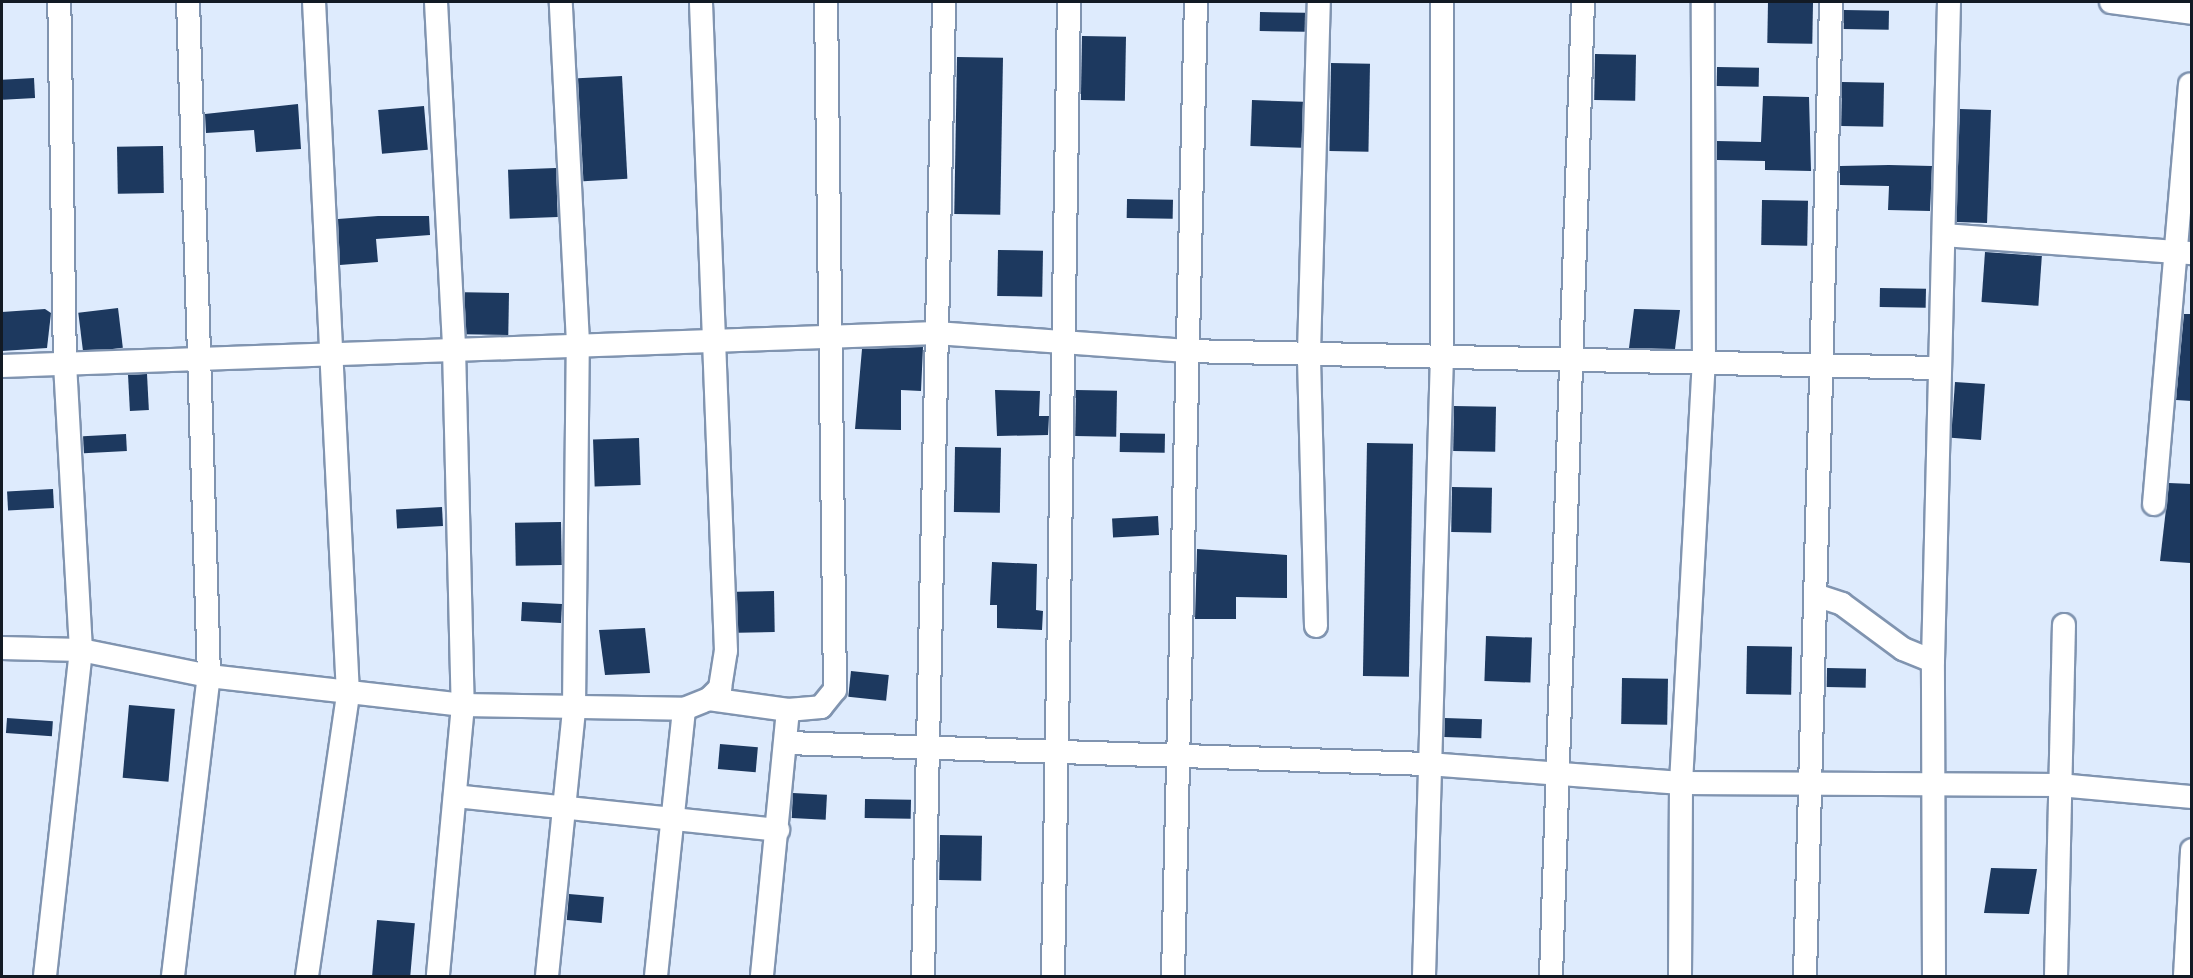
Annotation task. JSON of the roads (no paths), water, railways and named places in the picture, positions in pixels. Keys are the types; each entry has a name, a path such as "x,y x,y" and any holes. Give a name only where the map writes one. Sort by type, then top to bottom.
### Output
{"street":[{"path":"45,976 81,650 65,366 59,2"},
{"path":"173,976 209,676 202,359 188,2"},
{"path":"307,976 348,694 329,355 314,2"},
{"path":"436,2 454,348 464,705 438,976"},
{"path":"547,976 574,708 578,343 561,2"},
{"path":"2,648 81,650 209,676 348,694 464,705 684,709 709,699 720,688 726,651 712,341 701,2"},
{"path":"709,699 788,710 821,707 834,690 826,2"},
{"path":"923,976 944,2"},
{"path":"1053,976 1058,748 1061,340 1069,2"},
{"path":"1173,976 1176,756 1196,2"},
{"path":"1316,626 1309,353 1319,2"},
{"path":"1424,976 1428,764 1442,356 1442,2"},
{"path":"1551,976 1560,771 1582,2"},
{"path":"1680,976 1681,783 1704,364 1703,2"},
{"path":"1805,976 1808,786 1825,367 1831,2"},
{"path":"1934,976 1934,662 1938,368 1944,235 1949,2"},
{"path":"2111,2 2192,14"},
{"path":"2154,504 2183,252 2190,86"},
{"path":"1944,235 2183,252"},
{"path":"2,366 65,366 578,343 712,341 830,334 936,333 1061,340 1187,351 1938,368"},
{"path":"1815,595 1842,604 1903,649 1934,662"},
{"path":"2056,976 2064,625"},
{"path":"656,976 684,709"},
{"path":"762,976 787,743 788,710"},
{"path":"787,743 929,748 1058,748 1176,756 1428,764 1560,771 1681,783 1808,786 2059,785 2192,797"},
{"path":"455,796 564,804 778,830"},
{"path":"2185,976 2192,850"}]}
